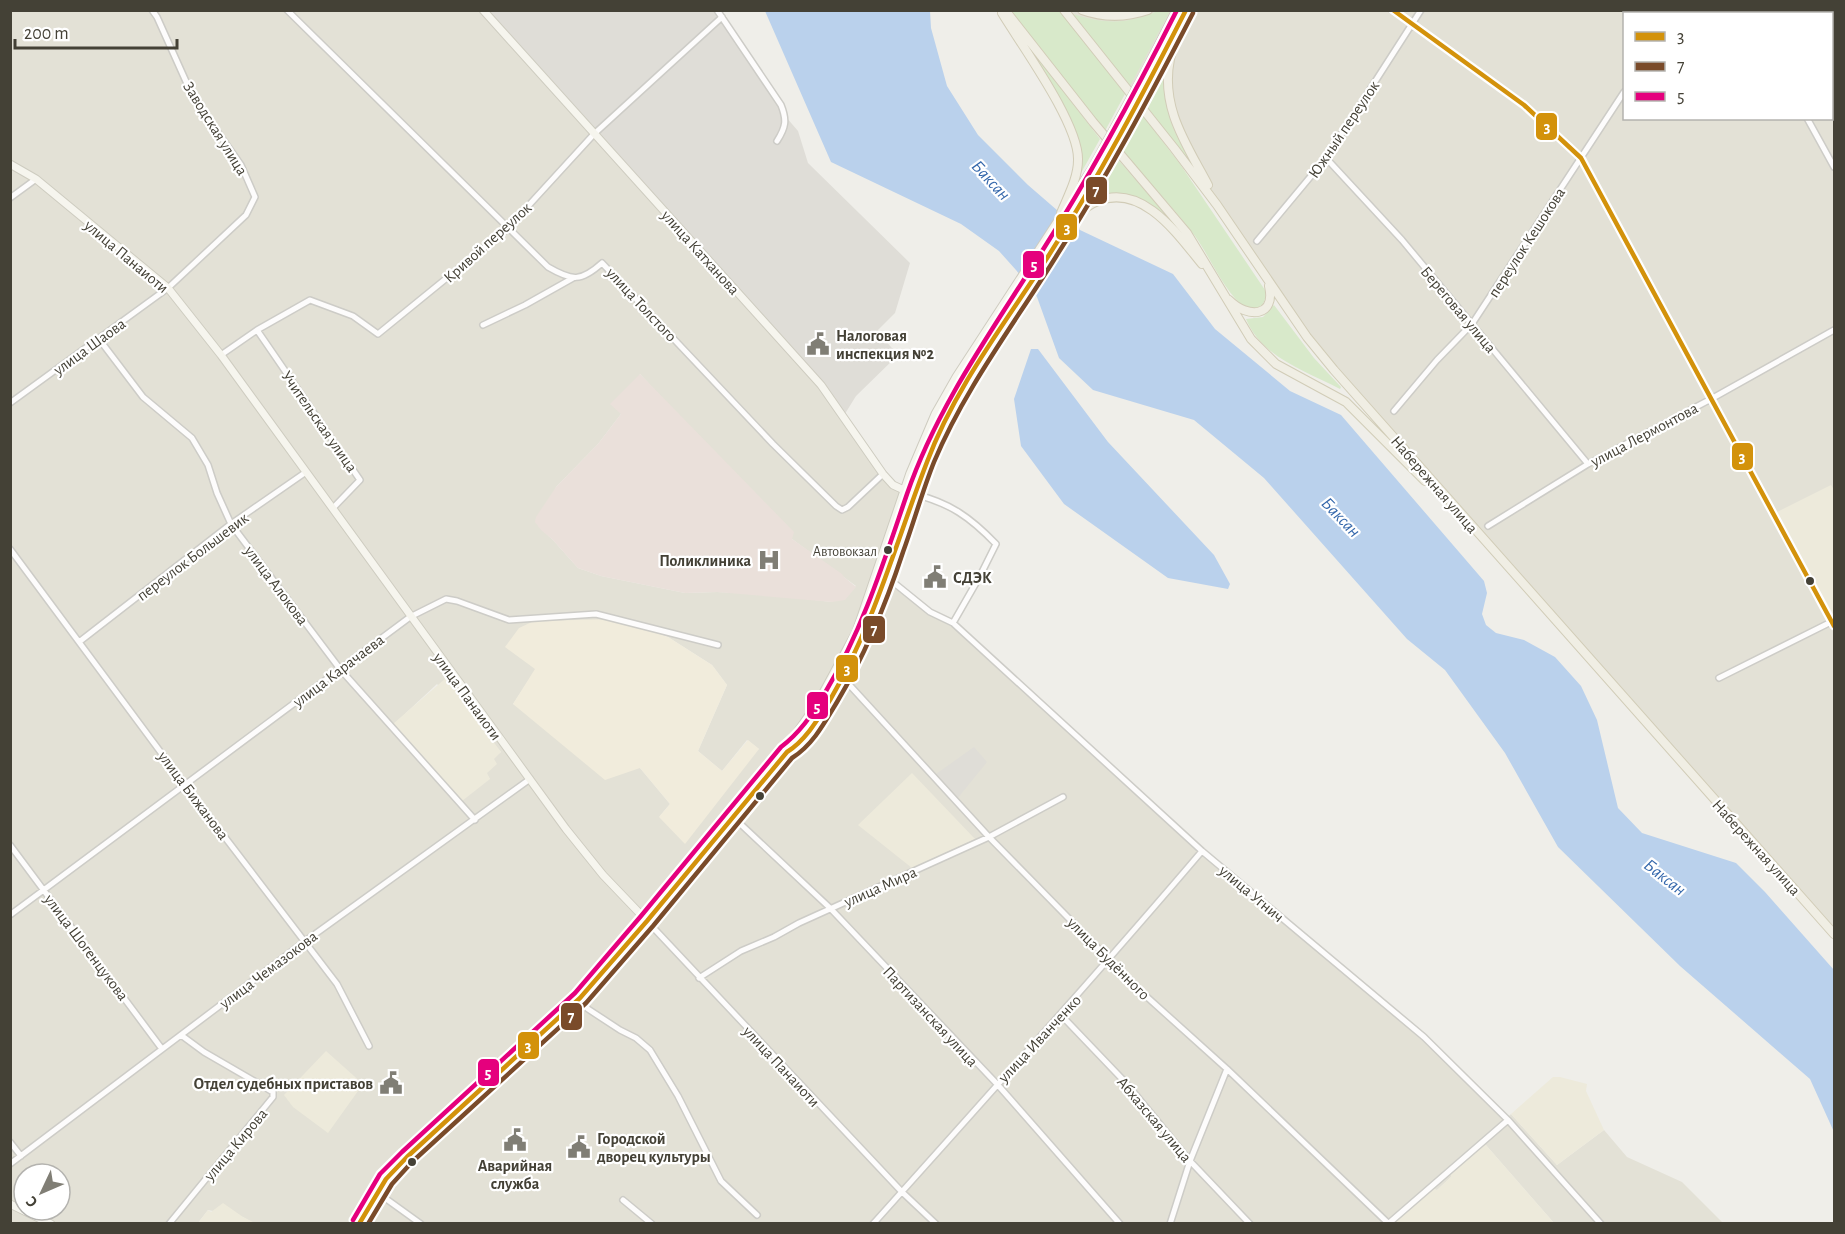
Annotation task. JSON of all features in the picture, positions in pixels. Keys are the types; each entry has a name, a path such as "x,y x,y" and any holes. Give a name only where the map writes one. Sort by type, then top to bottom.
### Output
{"main road":[{"name":"улица Катханова","path":"483,10 821,385 883,474 893,485 914,494"},
{"path":"1003,10 1055,99 1074,139 1078,161 1076,173 1061,213"},
{"path":"1003,10 1093,122 1187,232 1240,324 1264,353 1276,364 1346,402 1429,485 1452,504"},
{"name":"Набережная улица","path":"1064,10 1217,205 1268,282 1307,337 1334,370 1834,934"},
{"path":"1082,10 1095,15 1115,17 1148,10"},
{"path":"787,752 790,742 823,695 856,632 904,491 935,414 1016,283 1092,168 1176,10"},
{"path":"1186,10 1182,30 1170,61 1170,104 1176,126 1217,205"},
{"path":"359,1224 386,1179 580,998 787,752 796,747 805,737 844,679 877,607 914,494 950,410 1071,220 1150,81 1186,10"},
{"name":"улица Панаиоти","path":"10,164 36,179 168,288 333,508 566,829 603,875 647,921"},
{"path":"1071,220 1088,206 1104,199 1122,198 1142,204 1166,223 1213,277"},
{"path":"1221,291 1241,310 1260,312 1268,304 1270,292 1268,282"},
{"path":"10,1204 51,1224"}],"street":[{"name":"Заводская улица","path":"152,10 194,97 241,165 255,197 246,215 168,288"},
{"path":"287,10 507,229 548,267 573,278"},
{"path":"717,10 782,105 786,117 785,128 777,141"},
{"path":"1392,10 1524,105 1581,158 1834,623 1719,678"},
{"name":"Южный переулок","path":"1257,241 1326,158 1421,10"},
{"name":"Кривой переулок","path":"221,356 257,330 310,300 353,316 378,334 507,229 594,134 722,17"},
{"name":"переулок Кешокова","path":"1394,411 1437,360 1472,324 1623,94"},
{"path":"1809,120 1834,167"},
{"name":"Береговая улица","path":"1326,158 1402,240 1587,464"},
{"path":"10,198 36,179"},
{"name":"улица Толстого","path":"573,278 583,278 602,262 773,444 842,510 883,474"},
{"path":"483,324 525,305 573,278"},
{"name":"улица Шаова","path":"10,403 168,288"},
{"name":"Учительская улица","path":"257,330 360,480 333,508"},
{"name":"улица Лермонтова","path":"1488,526 1587,464 1711,399 1834,330"},
{"name":"улица Алокова","path":"99,339 143,397 192,438 208,465 231,524 340,669 475,820"},
{"name":"переулок Большевик","path":"79,642 231,524 306,472"},
{"path":"914,494 939,501 962,512 996,544 953,623"},
{"name":"улица Бижанова","path":"10,549 185,785 337,984 369,1046"},
{"name":"улица Угнич","path":"888,578 930,612 953,623 1202,851 1424,1037 1508,1120 1601,1224"},
{"name":"улица Карачаева","path":"10,915 410,617 446,599 509,620 596,614 718,645"},
{"name":"улица Будённого","path":"844,679 989,837 1137,988 1227,1069 1389,1223"},
{"name":"улица Чемазокова","path":"10,1164 304,942 530,779"},
{"name":"улица Мира","path":"699,978 741,951 830,908 989,837 1063,797"},
{"name":"Партизанская улица","path":"733,817 830,908 996,1084 1120,1224"},
{"name":"улица Шогенцукова","path":"10,844 162,1049"},
{"name":"улица Иванченко","path":"873,1224 996,1084 1061,1015 1202,851"},
{"name":"улица Панаиоти","path":"647,921 902,1192 936,1224"},
{"path":"580,998 588,1009 636,1038 650,1050 678,1096 722,1181 757,1215"},
{"name":"Абхазская улица","path":"1061,1015 1127,1084 1190,1161 1250,1224"},
{"name":"улица Кирова","path":"170,1224 273,1097 273,1092 204,1052 181,1035"},
{"path":"1170,1224 1190,1161 1227,1069"},
{"path":"1389,1223 1508,1120"},
{"path":"10,1142 21,1156"},
{"path":"378,1194 421,1224"},
{"path":"623,1200 652,1224"}],"shaded area":[{"path":"10,11 483,11 821,385 883,474 904,491 878,571 930,612 953,623 1202,851 1424,1037 1507,1118 1511,1114 1557,1165 1604,1130 1627,1157 1682,1182 1723,1223 1554,1223 1485,1144 1451,1174 1451,1177 1437,1190 1433,1189 1394,1223 255,1224 243,1217 208,1210 198,1223 11,1223","holes":["640,374 792,539 856,586 832,602 761,594 685,593 601,576 578,568 541,529 556,487 598,444 621,414","616,619 668,637 712,665 727,685 698,751 722,771 747,740 759,749 659,817 670,804 640,768 513,704 536,669","437,684 501,752 494,757 486,773 490,779 394,724"]},
{"path":"483,11 717,11 786,117 798,131 808,163 910,263 895,313 877,331 898,355 856,396 843,417 821,385"},
{"path":"1064,11 1759,11 1623,12 1623,120 1833,120 1834,95 1834,934 1334,370 1217,205"},
{"path":"640,374 794,532 792,539 842,574 856,587 845,600 832,602 717,592 685,593 601,576 578,568 541,530 535,522 536,517 556,487 598,444 621,414 610,404"},
{"path":"1831,485 1834,490 1834,617 1775,513"},
{"path":"616,619 668,637 712,665 727,685 698,751 722,771 748,740 759,749 685,844 659,817 670,804 640,768 605,780 513,704 535,669 505,647 519,628 534,621"},
{"path":"446,678 501,752 494,759 497,764 487,773 490,779 462,801 393,724"},
{"path":"974,747 987,762 957,799 936,774"},
{"path":"912,773 975,839 912,868 858,825"},
{"path":"326,1051 363,1084 328,1133 293,1107 284,1095"},
{"path":"1553,1077 1587,1084 1586,1091 1604,1130 1557,1165 1511,1114"},
{"path":"1485,1144 1554,1223 1394,1223 1434,1189 1437,1190 1451,1177 1451,1174"},
{"path":"223,1203 255,1223 198,1223 208,1210 211,1212"}],"green space":[{"path":"1011,11 1061,11 1125,94 1105,131"},
{"path":"1158,11 1170,11 1130,86 1070,13 1104,21 1125,21"},
{"path":"1834,11 1834,95 1833,12 1759,12"},
{"path":"1022,38 1100,139 1081,173 1079,172 1081,150"},
{"path":"1163,71 1165,72 1166,100 1171,122 1194,167 1145,105"},
{"path":"1140,112 1180,164 1265,290 1265,299 1260,307 1248,310 1232,295 1195,236 1120,149"},
{"path":"1115,156 1186,238 1151,206 1097,198 1095,194"},
{"path":"1274,305 1314,358 1341,387 1340,389 1286,362 1263,344 1253,332 1246,319 1263,317"}],"water":[{"name":"Баксан","path":"765,11 930,11 931,28 947,86 978,135 1028,185 1080,230 1173,274 1215,329 1290,391 1341,415 1484,581 1487,593 1482,614 1486,625 1496,633 1524,640 1555,657 1581,686 1597,720 1618,808 1642,833 1736,863 1834,970 1834,1132 1810,1079 1680,966 1558,847 1505,753 1445,670 1407,639 1264,478 1194,420 1093,390 1059,358 1037,297 999,251 961,224 831,162"},
{"path":"1031,349 1038,349 1108,442 1214,555 1230,584 1228,589 1168,578 1064,504 1021,446 1014,399"}],"transit line":[{"name":"5","path":"353,1220 380,1174 575,993 781,747 795,735 812,714 839,667 862,619 907,494 934,429 968,367 1097,160 1177,10"},
{"name":"3","path":"359,1224 386,1179 407,1157 580,998 787,752 806,735 816,722 846,672 872,613 927,462 952,407 982,356 1085,196 1186,10"},
{"name":"3","path":"1393,10 1524,105 1581,158 1834,626"},
{"name":"7","path":"368,1224 392,1184 412,1162 586,1003 792,758 806,747 823,725 857,666 874,629 934,462 960,408 1111,166 1193,13"}],"place":[{"name":"Налоговая инспекция №2","path":"818,344"},
{"name":"Автовокзал","path":"888,550"},
{"name":"Поликлиника","path":"769,560"},
{"name":"СДЭК","path":"935,577"},
{"name":"Отдел судебных приставов","path":"391,1083"},
{"name":"Аварийная служба","path":"515,1140"},
{"name":"Городской дворец культуры","path":"579,1147"}]}
